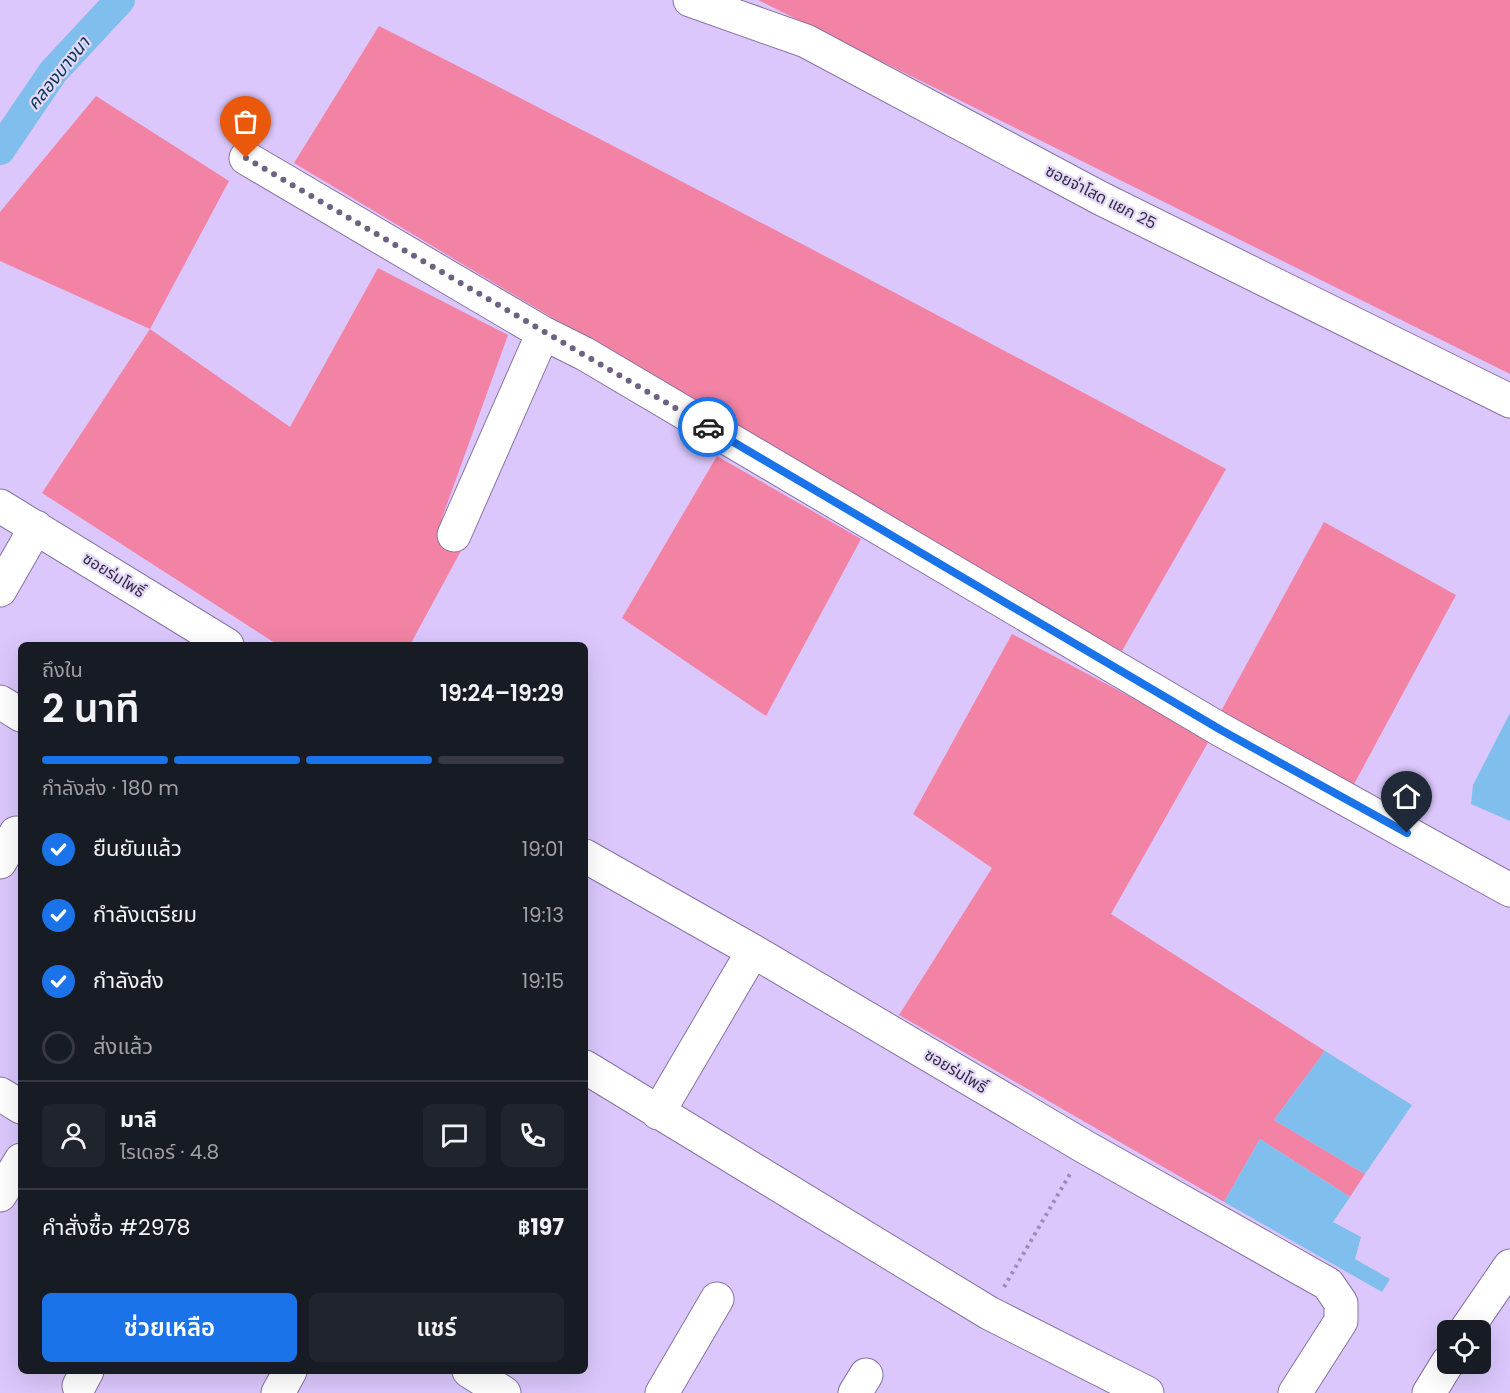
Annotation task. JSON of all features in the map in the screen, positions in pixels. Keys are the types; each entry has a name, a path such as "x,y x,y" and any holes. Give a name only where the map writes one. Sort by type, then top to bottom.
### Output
{"street":[{"name":"ซอยจ่าโสด แยก 25","path":"690,0 806,41 1100,198 1510,401"},
{"path":"246,158 543,333 585,354 1221,730 1510,890"},
{"path":"454,535 543,333"},
{"name":"ซอยร่มโพธิ์","path":"0,506 222,642"},
{"path":"0,590 36,527"},
{"path":"0,702 18,713"},
{"path":"0,862 16,833"},
{"name":"ซอยร่มโพธิ์","path":"588,858 753,951 1085,1147 1328,1284 1341,1303 1341,1322 1295,1393"},
{"path":"658,1113 753,951"},
{"path":"588,1069 989,1313 1147,1393"},
{"path":"0,1094 18,1105"},
{"path":"0,1195 18,1165"},
{"path":"1474,1320 1510,1266"},
{"path":"662,1393 717,1299"},
{"path":"278,1393 288,1374"},
{"path":"1429,1393 1441,1374"}],"path":[{"path":"989,1313 1085,1147"}],"shaded area":[{"path":"758,0 1510,0 1510,374"},
{"path":"379,26 804,245 1226,469 1122,651 961,563 294,163"},
{"path":"96,96 229,181 150,329 0,261 0,212"},
{"path":"378,268 508,335 442,518 469,536 412,642 273,642 42,493 150,329 290,427"},
{"path":"717,456 861,539 766,716 622,618"},
{"path":"1324,522 1456,595 1353,786 1220,713"},
{"path":"1012,634 1210,739 1111,914 1325,1051 1274,1120 1365,1174 1350,1197 1260,1139 1224,1202 899,1015 992,868 913,814"}],"water":[{"path":"1510,713 1510,821 1471,804 1473,785"},
{"path":"1325,1051 1412,1105 1365,1174 1274,1120"},
{"path":"1260,1139 1350,1197 1333,1222 1361,1237 1355,1259 1390,1279 1382,1292 1224,1202"}],"waterway":[{"name":"คลองบางนา","path":"0,150 53,72 120,0"}],"way so far":[{"path":"246,158 708,427"}],"route":[{"path":"708,427 1221,730 1407,833"}]}
